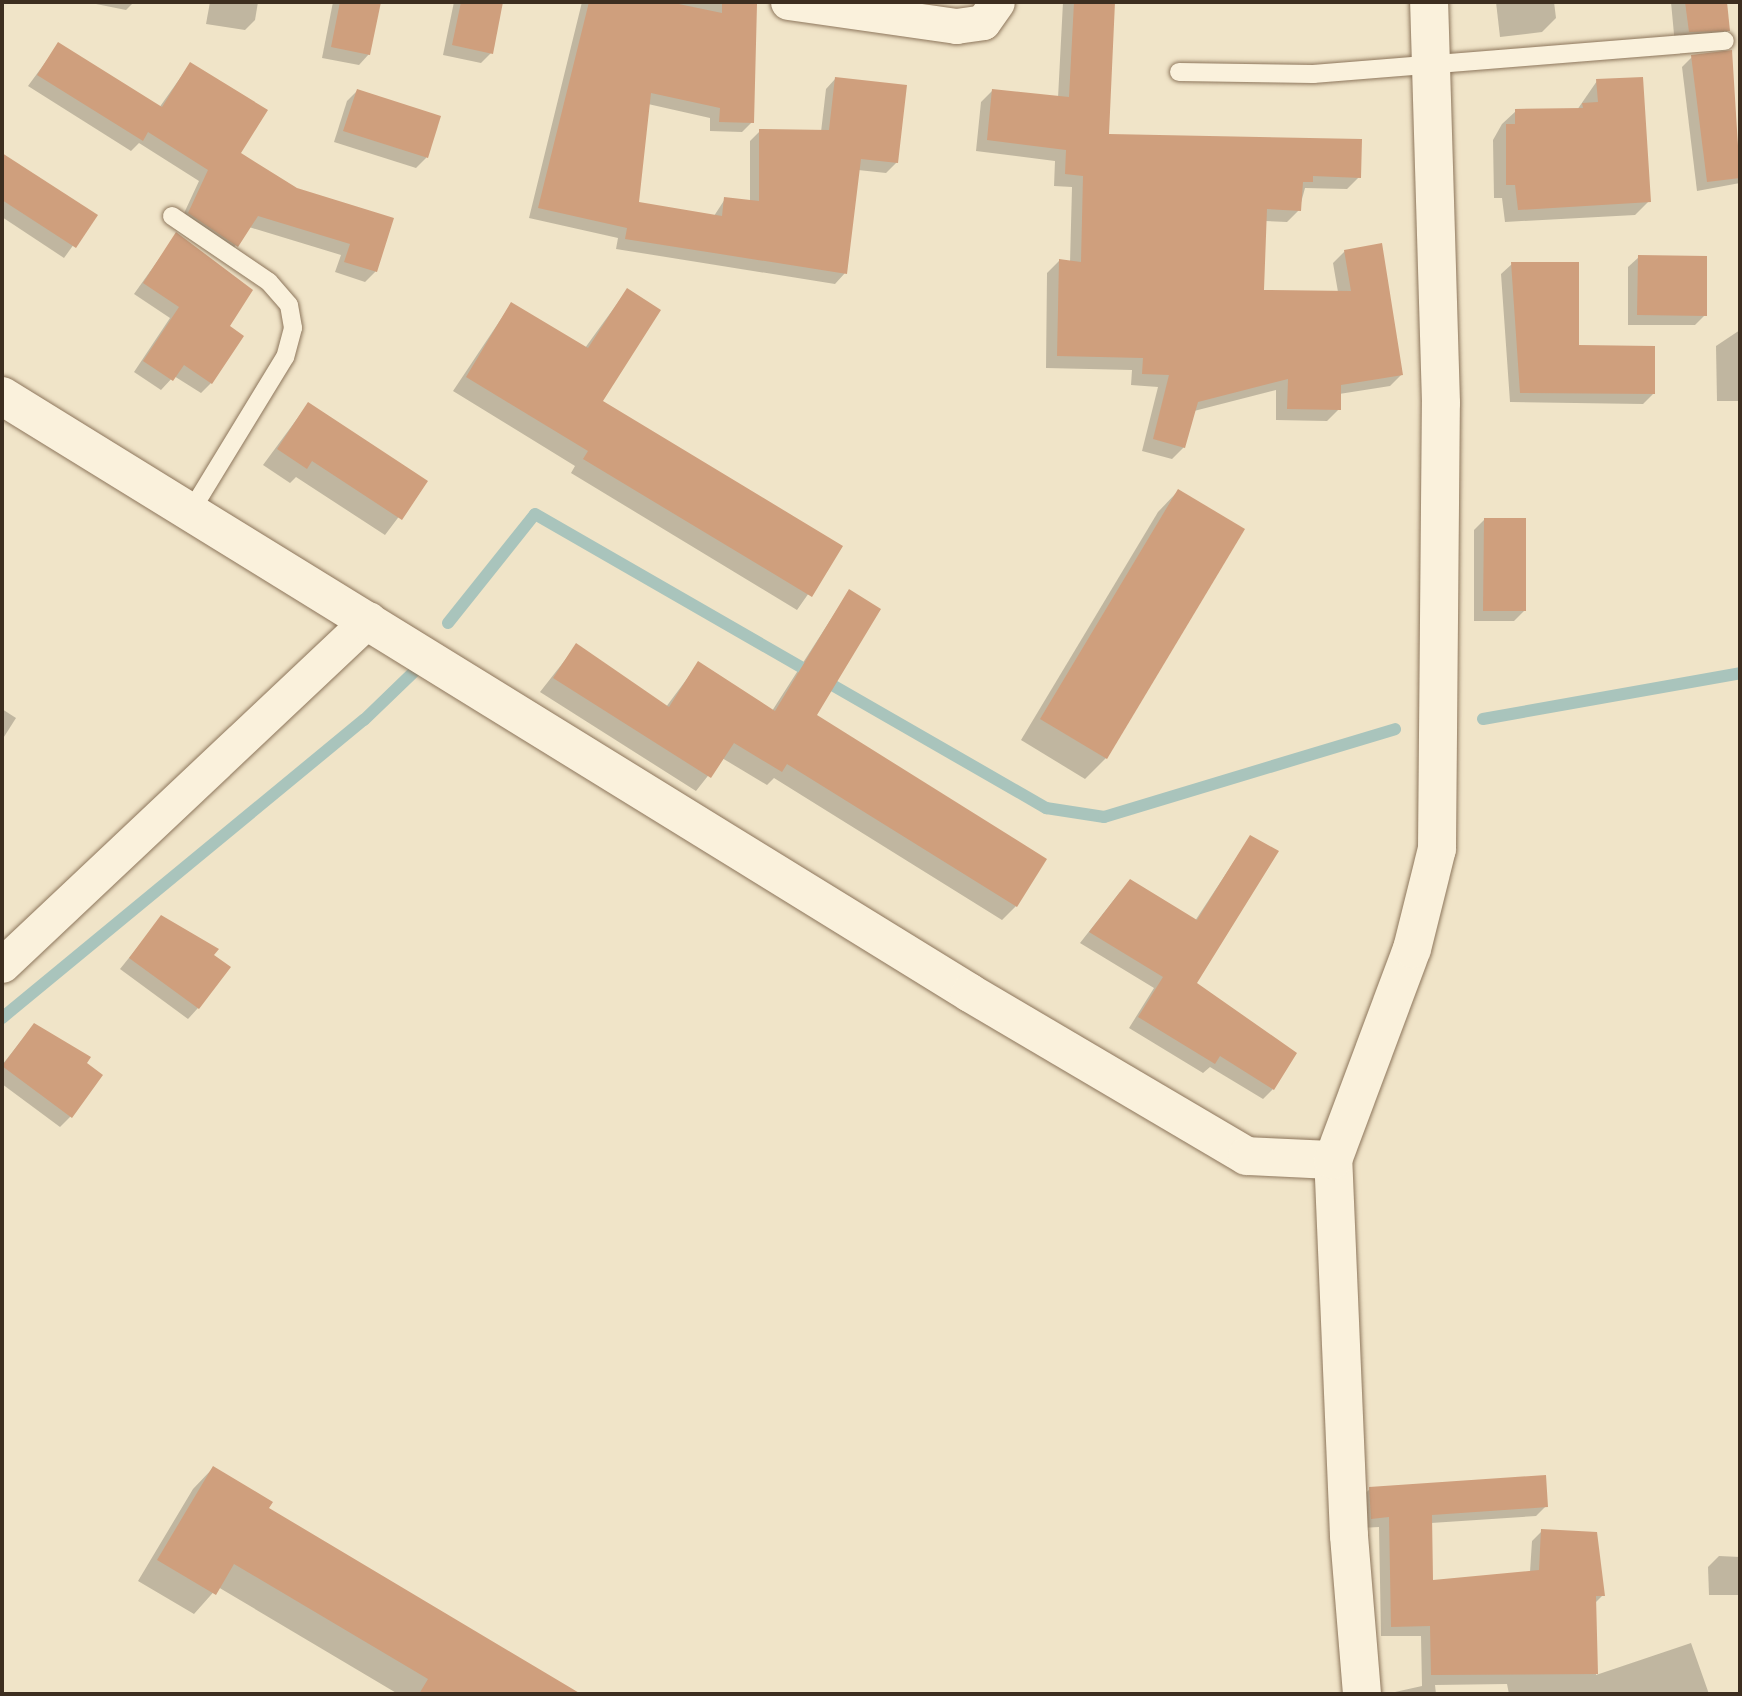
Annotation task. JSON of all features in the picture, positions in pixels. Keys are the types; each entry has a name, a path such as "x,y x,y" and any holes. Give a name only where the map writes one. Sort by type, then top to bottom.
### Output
{"main road":[{"path":"1362,1694 1349,1536 1333,1160 1412,949 1437,849 1441,403 1429,2"},
{"path":"2,396 369,619 970,993 1247,1156 1333,1160"}],"street":[{"path":"788,2 956,26 983,22 997,2"},
{"path":"2,965 369,619"}],"lane":[{"path":"1179,72 1313,75 1725,41"},
{"path":"172,216 269,282 289,305 293,328 285,357 191,511"}],"building":[{"path":"340,2 381,2 370,55 331,47"},
{"path":"461,2 503,2 493,54 452,45"},
{"path":"589,2 669,2 722,13 722,4 757,4 754,123 719,122 720,108 651,93 639,202 722,216 724,197 759,201 759,129 829,130 835,77 907,85 898,163 861,159 847,274 625,239 627,228 538,208"},
{"path":"1074,2 1115,2 1109,134 1362,139 1361,178 1313,176 1313,182 1303,182 1301,211 1267,209 1264,290 1351,291 1344,250 1382,243 1403,375 1341,385 1341,410 1287,409 1288,379 1198,402 1185,448 1153,439 1169,375 1142,374 1143,358 1057,356 1059,259 1081,262 1083,176 1065,174 1066,150 987,140 992,89 1069,97"},
{"path":"1685,2 1727,2 1730,31 1689,32"},
{"path":"58,42 162,107 190,62 268,110 241,153 297,188 394,218 377,272 344,262 350,244 258,216 238,247 188,213 208,170 148,132 143,141 37,75"},
{"path":"1732,50 1740,178 1707,182 1691,55"},
{"path":"1643,77 1651,202 1518,210 1515,185 1506,185 1506,124 1515,124 1515,109 1583,108 1582,103 1598,102 1596,79"},
{"path":"357,89 441,116 428,158 343,131"},
{"path":"2,153 98,215 76,248 2,200"},
{"path":"176,232 253,290 230,326 244,336 212,384 184,365 173,381 143,361 179,307 143,283"},
{"path":"1638,255 1707,256 1707,316 1637,315"},
{"path":"1511,262 1579,262 1579,345 1655,346 1655,394 1520,393"},
{"path":"627,288 661,310 603,401 843,546 812,597 583,459 588,451 466,377 511,302 588,348"},
{"path":"308,402 428,481 402,520 312,461 307,469 277,449"},
{"path":"1178,489 1245,529 1107,759 1040,719"},
{"path":"1484,518 1526,518 1526,611 1483,611"},
{"path":"849,589 881,609 817,715 1047,859 1017,907 787,764 782,772 734,743 711,778 553,678 576,643 669,707 698,661 775,711"},
{"path":"1250,835 1279,851 1197,983 1297,1053 1274,1090 1220,1056 1215,1064 1138,1017 1163,977 1089,932 1130,879 1197,920"},
{"path":"161,915 219,949 214,955 231,967 199,1009 129,958"},
{"path":"34,1023 91,1057 87,1063 103,1075 72,1118 2,1066"},
{"path":"213,1466 273,1502 269,1508 581,1694 419,1694 428,1679 234,1564 216,1595 157,1560"},
{"path":"1546,1475 1548,1507 1432,1515 1433,1580 1539,1570 1541,1529 1597,1532 1605,1596 1596,1596 1598,1674 1431,1675 1430,1626 1391,1627 1389,1517 1371,1519 1369,1487"}],"waterway":[{"path":"448,623 535,514 1046,808 1104,817 1395,729"},
{"path":"2,1018 364,720 420,666"},
{"path":"1483,719 1740,673"}]}
